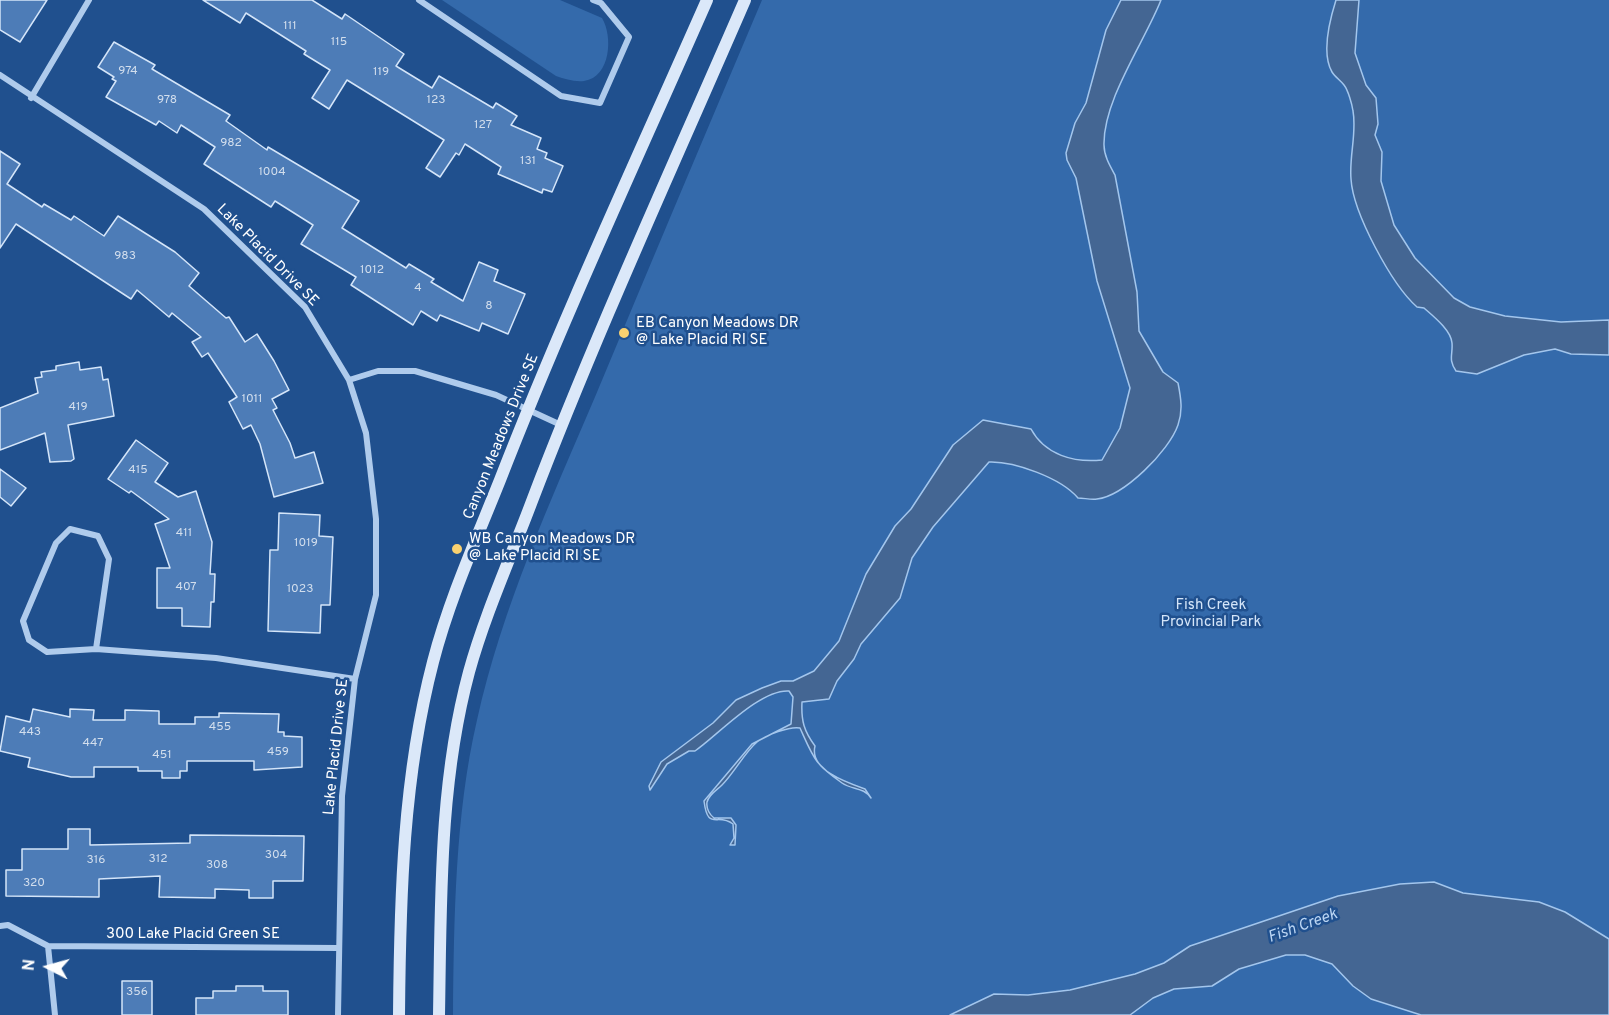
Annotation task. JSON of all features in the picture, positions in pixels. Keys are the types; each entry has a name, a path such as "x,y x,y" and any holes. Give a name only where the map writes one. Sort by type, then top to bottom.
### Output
{"main road":[{"name":"Canyon Meadows Drive SE","path":"399,1015 400,914 418,729 433,660 454,596 527,410 707,0"},
{"path":"439,1015 441,913 447,804 458,725 469,672 561,425 745,0"}],"street":[{"path":"32,98 88,0"},
{"path":"419,0 561,96 600,103 629,37 601,3 593,0"},
{"name":"Lake Placid Drive SE","path":"0,75 204,209 305,308 349,380 366,433 376,519 375,595 355,679 342,796 338,1015"},
{"path":"349,380 378,371 416,371 496,395 561,425"},
{"path":"96,650 109,559 98,536 70,529 56,543 23,621 29,640 47,652 96,650 216,658 355,679"},
{"name":"300 Lake Placid Green SE","path":"0,926 8,925 48,946 338,948"},
{"path":"48,946 56,1015"}],"green space":[{"path":"442,0 560,0 602,18 608,35 604,64 593,78 584,81 573,81 556,76"},
{"name":"Fish Creek Provincial Park","path":"762,0 1609,0 1609,1015 453,1015 455,904 460,830 470,756 487,678 513,596 544,516"}],"water":[{"path":"1121,0 1161,0 1117,90 1110,109 1104,149 1115,175 1137,292 1139,331 1163,372 1178,383 1181,415 1173,436 1156,459 1132,481 1120,490 1097,499 1078,498 1060,484 1036,472 1011,464 989,462 933,527 912,558 900,598 861,644 854,659 837,681 829,699 802,702 804,726 815,746 818,762 823,768 816,760 812,754 800,728 769,735 791,724 793,697 789,691 765,697 740,714 695,751 689,751 667,764 650,790 649,786 661,762 713,723 736,700 762,688 781,681 793,681 814,671 839,641 866,574 895,526 911,509 953,445 983,420 1031,429 1037,438 1052,451 1071,458 1091,461 1102,460 1120,428 1130,388 1097,281 1076,178 1066,153 1075,123 1086,103 1106,30"},
{"path":"1336,0 1359,0 1355,53 1366,85 1376,98 1378,124 1375,135 1382,152 1381,181 1394,225 1415,258 1454,298 1470,307 1505,316 1561,322 1609,320 1609,355 1571,354 1555,349 1524,355 1477,374 1456,371 1451,360 1451,338 1441,324 1424,308 1417,307 1396,282 1366,229 1353,193 1351,170 1354,119 1350,97 1345,87 1333,74 1329,64 1327,46 1329,26"},
{"path":"761,740 748,751 722,785 711,794 707,802 709,812 714,818 731,818 736,825 735,845 730,845 734,838 733,824 711,819 704,801 752,744"},
{"path":"824,769 840,779 865,789 871,798 865,792 842,783"},
{"name":"Fish Creek","path":"1434,882 1463,893 1539,902 1565,912 1609,939 1609,1015 1421,1015 1371,999 1353,986 1332,964 1305,955 1286,955 1239,969 1212,986 1174,989 1153,998 1130,1015 950,1015 994,994 1028,995 1070,990 1135,974 1164,963 1190,946 1338,896 1400,884"}],"building":[{"path":"0,0 47,0 20,42 0,30"},
{"path":"203,0 312,0 342,19 345,14 404,54 396,66 432,88 439,76 493,108 496,103 517,116 511,125 541,138 537,149 547,153 545,158 563,166 552,192 543,189 542,193 498,174 501,167 465,144 459,155 456,153 440,177 426,168 444,140 347,80 329,109 312,98 330,70 304,54 306,51 246,13 240,23"},
{"path":"114,42 155,65 152,69 230,115 226,121 267,150 268,147 359,201 342,228 406,268 409,264 434,279 431,282 463,301 479,262 498,270 494,281 525,294 508,334 482,323 479,331 440,315 437,321 421,311 413,325 351,285 356,277 301,244 313,225 275,201 271,207 204,164 215,147 181,125 177,133 159,121 156,125 106,97 116,81 112,79 114,77 98,67"},
{"path":"0,151 20,164 7,184 42,207 44,204 71,220 74,216 104,236 118,216 175,252 199,273 189,286 226,318 229,317 245,342 257,334 274,361 289,390 272,399 277,408 273,410 295,458 314,452 323,483 274,497 260,444 251,425 243,429 229,402 237,397 208,353 202,357 192,342 201,337 172,313 169,317 137,290 131,299 16,224 0,248"},
{"path":"79,362 80,370 101,367 103,380 108,379 114,416 68,425 74,459 71,461 50,462 45,433 0,450 0,408 38,393 35,378 42,377 41,372 56,370 56,366"},
{"path":"136,440 168,463 155,482 178,497 196,491 212,542 210,574 215,574 210,627 182,626 182,608 157,608 157,568 170,568 155,524 169,519 131,491 129,493 108,479"},
{"path":"0,469 26,488 11,506 0,497"},
{"path":"279,513 320,515 319,536 333,537 330,605 321,605 320,633 268,631 270,550 278,550"},
{"path":"33,709 70,717 70,709 94,710 93,720 125,720 125,710 159,711 159,724 195,724 195,717 219,717 219,713 279,714 278,732 284,732 284,736 302,737 302,767 254,770 254,761 187,761 187,771 180,771 180,778 162,778 162,771 138,771 138,767 94,767 94,777 71,777 28,767 30,758 0,751 6,716 30,722"},
{"path":"68,829 90,829 90,845 190,843 190,835 304,836 303,881 273,881 273,898 249,898 249,890 215,889 215,898 159,897 160,876 99,879 99,897 6,896 6,870 22,870 22,849 68,849"},
{"path":"122,981 152,981 152,1015 122,1015"},
{"path":"236,986 263,986 263,991 288,991 288,1015 196,1015 196,998 213,998 213,991 236,991"}],"place":[{"name":"EB Canyon Meadows DR @ Lake Placid RI SE","path":"624,333"},
{"name":"WB Canyon Meadows DR @ Lake Placid RI SE","path":"457,549"}]}
